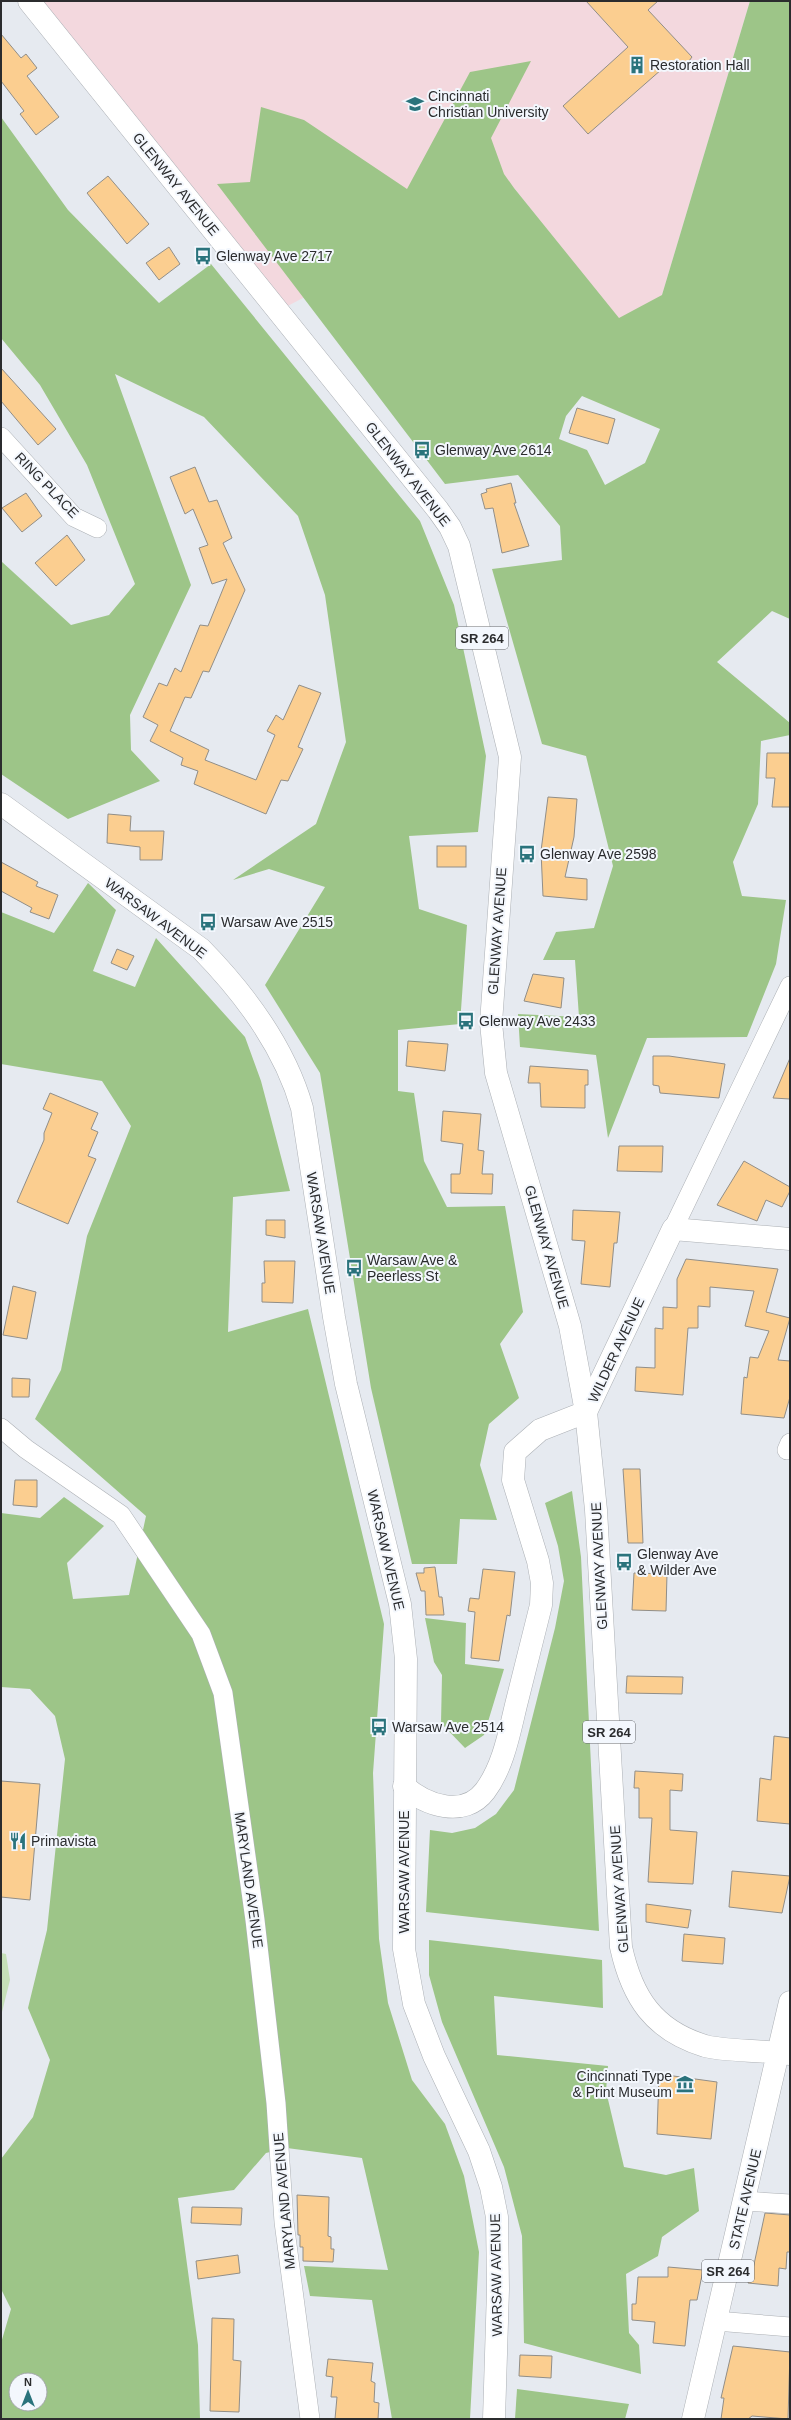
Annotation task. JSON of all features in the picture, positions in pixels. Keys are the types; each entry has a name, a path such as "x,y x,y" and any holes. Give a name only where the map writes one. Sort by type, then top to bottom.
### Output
{"main road":[{"name":"GLENWAY AVENUE","path":"29,1 438,510 450,527 459,546 510,757 491,1023 492,1051 496,1073 570,1326 586,1412 596,1510 621,1947 627,1976 643,2006 674,2033 706,2046 784,2054"},
{"name":"WARSAW AVENUE","path":"1,804 201,949 228,977 275,1046 294,1081 302,1108 334,1318 346,1384 400,1604 406,1659 404,1949 414,2004 434,2056 479,2151 491,2187 497,2217 498,2290 494,2419"},
{"name":"WILDER AVENUE","path":"404,1786 416,1796 429,1802 445,1807 459,1806 473,1802 484,1792 494,1776 506,1743 541,1605 542,1583 538,1562 513,1480 515,1452 540,1430 586,1412 673,1229"},
{"path":"673,1229 790,1239"},
{"name":"STATE AVENUE","path":"693,2419 744,2201 784,2054 790,2002"}],"street":[{"name":"RING PLACE","path":"1,437 74,517 97,528"},
{"name":"WILDER AVENUE","path":"673,1229 790,986"},
{"name":"MARYLAND AVENUE","path":"1,1428 26,1449 121,1515 201,1634 223,1692 255,1920 276,2103 284,2222 310,2419"},
{"path":"744,2201 790,2204"},
{"path":"716,2321 790,2327"}],"shaded area":[{"name":"Cincinnati Christian University","path":"29,1 750,1 645,352 514,188 278,311"}],"green space":[{"path":"750,1 790,1 790,619 772,611 717,662 790,723 790,735 761,741 758,804 733,862 742,896 786,900 776,964 747,1037 647,1038 608,1138 596,1055 520,1047 518,1014 579,1017 575,960 543,960 556,932 594,928 613,866 586,756 542,744 492,569 562,560 560,526 518,475 445,484 217,184 250,182 261,107 304,120 407,189 470,72 531,61 491,138 504,174 619,318 662,295","holes":["582,396 660,429 645,463 605,485 587,450 559,439 566,416"]},
{"path":"1,117 68,210 159,303 211,264 420,521 454,605 486,756 478,832 409,836 419,909 467,925 460,1024 398,1030 398,1091 414,1093 424,1161 447,1207 505,1206 523,1312 500,1344 519,1398 489,1424 480,1465 497,1520 460,1519 457,1564 412,1564 371,1388 320,1073 265,985 325,887 269,869 233,880 316,824 346,742 325,595 298,516 204,417 115,374 191,585 130,715 131,750 160,781 68,819 1,774 1,561 71,625 109,615 135,584 87,465 40,385 1,338"},
{"path":"88,883 116,910 93,971 135,987 156,938 245,1037 261,1081 290,1191 233,1197 228,1332 308,1309 384,1624 373,1773 379,1939 388,2003 412,2080 445,2124 464,2176 479,2252 470,2419 392,2419 372,2300 310,2296 304,2266 388,2270 362,2158 287,2148 266,2153 234,2190 178,2198 198,2345 200,2419 1,2419 1,2343 11,2309 1,2289 1,2159 33,2117 50,2060 28,2008 47,1930 65,1759 55,1716 30,1689 1,1687 1,1513 40,1518 64,1497 104,1526 67,1563 73,1599 129,1595 146,1516 35,1419 61,1370 87,1236 131,1126 102,1081 1,1064 1,912 54,933"},
{"path":"572,1491 581,1557 599,1931 426,1912 430,1830 452,1833 475,1828 496,1814 514,1790 555,1628 564,1581 558,1546 545,1503"},
{"path":"425,1618 466,1623 465,1664 504,1669 484,1735 465,1748 441,1723 442,1675 434,1662"},
{"path":"429,1940 602,1960 603,2008 494,1996 497,2055 608,2066 606,2091 624,2167 666,2175 694,2168 699,2211 662,2237 658,2256 626,2274 629,2333 639,2345 641,2374 524,2343 522,2236 504,2167 442,2022 429,1975"},
{"path":"1,1953 6,1954 10,1980 2,2012"},
{"path":"517,2389 629,2404 625,2419 515,2419"}],"building":[{"name":"Restoration Hall","path":"586,1 658,1 648,10 692,57 683,69 670,62 588,134 563,106 628,47"},
{"path":"1,34 21,58 26,54 37,68 27,76 59,117 36,135 20,114 24,111 1,81"},
{"path":"108,176 149,224 127,244 87,193"},
{"path":"169,247 180,264 159,280 146,263"},
{"path":"1,368 56,429 38,445 1,401"},
{"path":"577,408 615,419 608,444 569,433"},
{"path":"195,467 209,502 217,500 232,538 223,543 245,590 209,672 203,671 191,698 185,697 170,731 209,750 205,760 256,780 275,735 267,731 276,715 283,720 299,685 321,693 298,747 303,749 288,781 281,780 266,814 194,784 198,771 181,765 183,758 150,741 158,725 143,717 159,683 167,686 175,668 181,672 200,625 208,626 227,579 212,584 199,548 208,545 193,509 185,514 170,477"},
{"path":"511,483 516,503 514,503 529,546 502,553 493,508 485,509 481,494 487,492 486,489"},
{"path":"26,493 42,516 22,532 2,508"},
{"path":"67,535 85,560 56,586 35,563"},
{"path":"767,753 790,753 790,807 772,807 775,778 766,778"},
{"path":"548,797 577,799 574,837 565,877 587,879 587,900 543,896 541,851"},
{"path":"108,814 131,816 130,831 164,831 162,860 140,860 140,847 107,843"},
{"path":"437,846 466,846 466,867 437,867"},
{"path":"1,862 38,882 36,886 58,895 49,919 30,912 32,908 1,891"},
{"path":"117,949 134,956 127,970 111,963"},
{"path":"533,974 564,978 561,1008 524,1001"},
{"path":"408,1041 448,1044 445,1071 406,1066"},
{"path":"653,1056 669,1056 725,1064 719,1098 660,1093 659,1086 653,1085"},
{"path":"790,1058 790,1099 773,1098"},
{"path":"530,1066 588,1070 588,1085 585,1085 585,1108 541,1107 540,1083 528,1083"},
{"path":"50,1093 98,1113 91,1129 98,1132 88,1156 96,1159 68,1224 17,1202 44,1140 44,1133 52,1113 43,1109"},
{"path":"443,1111 481,1114 478,1150 484,1151 482,1174 493,1174 492,1194 451,1193 451,1174 460,1174 463,1144 441,1141"},
{"path":"619,1146 663,1146 662,1172 617,1171"},
{"path":"744,1161 790,1187 790,1191 782,1207 766,1200 757,1221 717,1205"},
{"path":"573,1210 620,1212 617,1243 614,1243 610,1287 581,1284 585,1241 572,1240"},
{"path":"266,1220 285,1220 285,1238 266,1235"},
{"path":"686,1259 778,1269 766,1312 790,1318 778,1360 790,1361 790,1397 784,1418 741,1414 744,1377 747,1378 750,1357 758,1358 769,1331 745,1326 754,1291 710,1287 710,1307 698,1306 698,1328 688,1328 683,1395 635,1391 636,1367 655,1368 655,1328 663,1329 663,1307 677,1308 677,1279"},
{"path":"264,1261 295,1261 293,1303 262,1302 262,1283 265,1283"},
{"path":"13,1286 36,1292 27,1339 3,1335"},
{"path":"12,1378 30,1379 29,1397 12,1397"},
{"path":"623,1469 640,1469 643,1543 628,1543"},
{"path":"15,1480 37,1480 37,1507 13,1505"},
{"path":"435,1567 439,1597 442,1597 444,1615 426,1615 425,1591 421,1591 416,1573 424,1573 424,1568"},
{"path":"483,1569 515,1572 510,1616 507,1615 499,1661 471,1658 475,1612 468,1611 470,1598 479,1599"},
{"path":"634,1573 667,1574 666,1611 632,1610"},
{"path":"627,1676 683,1677 682,1694 626,1693"},
{"path":"774,1736 790,1738 790,1824 757,1821 760,1778 771,1780"},
{"path":"635,1771 683,1774 682,1791 670,1790 670,1830 697,1832 693,1884 648,1882 652,1818 639,1818 639,1788 634,1788"},
{"name":"Primavista","path":"1,1781 40,1784 30,1900 1,1897"},
{"path":"732,1871 790,1876 782,1913 729,1907"},
{"path":"646,1904 691,1910 688,1928 646,1922"},
{"path":"684,1934 725,1938 723,1964 682,1961"},
{"path":"659,2074 717,2082 711,2139 657,2134"},
{"path":"297,2195 329,2197 328,2236 331,2237 331,2249 334,2249 333,2262 303,2261 303,2247 300,2247 300,2235 298,2235"},
{"path":"192,2207 242,2208 241,2225 191,2223"},
{"path":"765,2213 790,2215 790,2252 787,2252 786,2269 779,2268 778,2286 748,2283 753,2269"},
{"path":"238,2255 240,2273 198,2279 196,2261"},
{"path":"668,2267 703,2270 697,2300 690,2300 685,2346 653,2343 655,2322 632,2320 632,2304 636,2304 638,2277 668,2277"},
{"path":"212,2318 234,2319 233,2360 241,2361 239,2412 210,2411"},
{"path":"733,2346 790,2352 788,2419 752,2416 748,2419 721,2419 724,2398 721,2398"},
{"path":"520,2355 552,2356 551,2378 519,2376"},
{"path":"328,2359 373,2363 371,2381 375,2383 374,2402 379,2403 378,2419 335,2419 337,2397 331,2397 333,2377 326,2376"}],"place":[{"name":"Restoration Hall","path":"637,65"},
{"name":"Cincinnati Christian University","path":"415,104"},
{"name":"Glenway Ave 2717","path":"203,256"},
{"name":"Glenway Ave 2614","path":"422,450"},
{"name":"Glenway Ave 2598","path":"527,854"},
{"name":"Warsaw Ave 2515","path":"208,922"},
{"name":"Glenway Ave 2433","path":"466,1021"},
{"name":"Warsaw Ave & Peerless St","path":"354,1268"},
{"name":"Glenway Ave & Wilder Ave","path":"624,1562"},
{"name":"Warsaw Ave 2514","path":"379,1727"},
{"name":"Primavista","path":"18,1841"},
{"name":"Cincinnati Type & Print Museum","path":"685,2084"}]}
